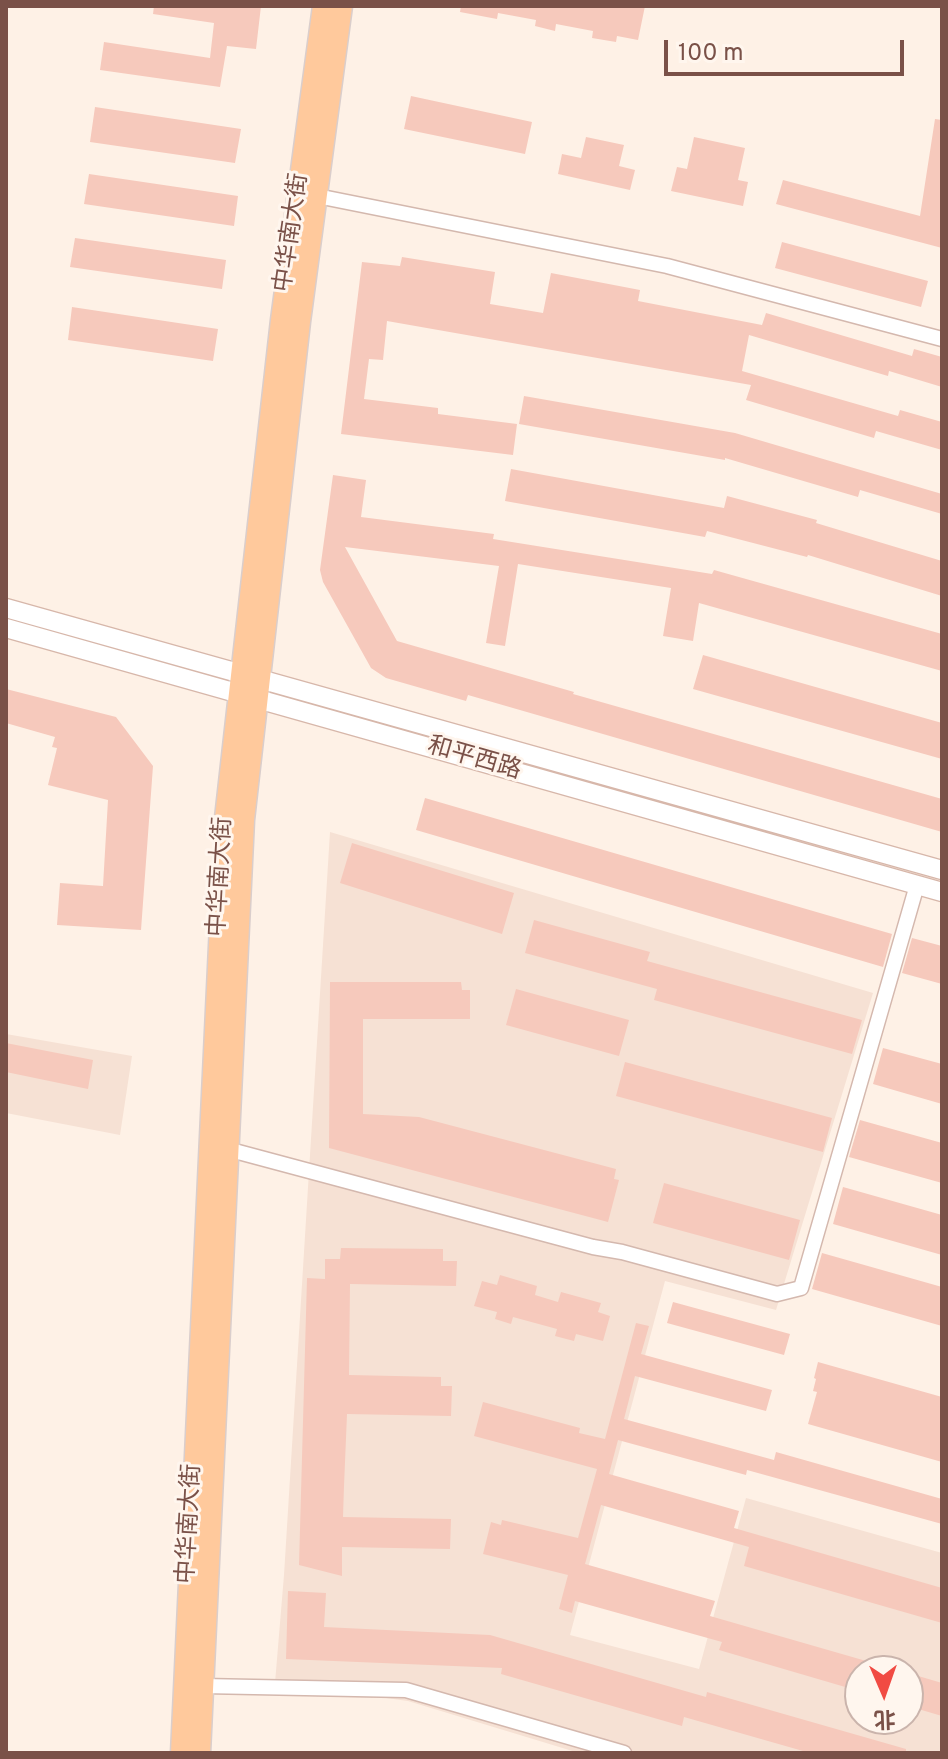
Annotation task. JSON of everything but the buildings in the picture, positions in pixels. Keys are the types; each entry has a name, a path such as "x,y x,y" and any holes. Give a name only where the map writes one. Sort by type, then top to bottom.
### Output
{"main road":[{"name":"中华南大街","path":"200,1753 249,686 281,320 323,6"},
{"name":"中华南大街","path":"181,1753 225,818 249,686 342,6"},
{"name":"和平西路","path":"6,608 249,686 942,892"},
{"name":"和平西路","path":"6,628 249,686 942,870"}],"street":[{"path":"317,196 667,266 942,339"},
{"path":"227,1149 777,1294 801,1288 917,885"},
{"path":"203,1686 406,1690 624,1753"}],"shaded area":[{"path":"330,832 873,993 776,1310 665,1281 570,1635 699,1669 746,1498 942,1553 942,1753 579,1753 408,1701 274,1695"},
{"path":"6,1034 132,1056 120,1135 6,1113"}]}
